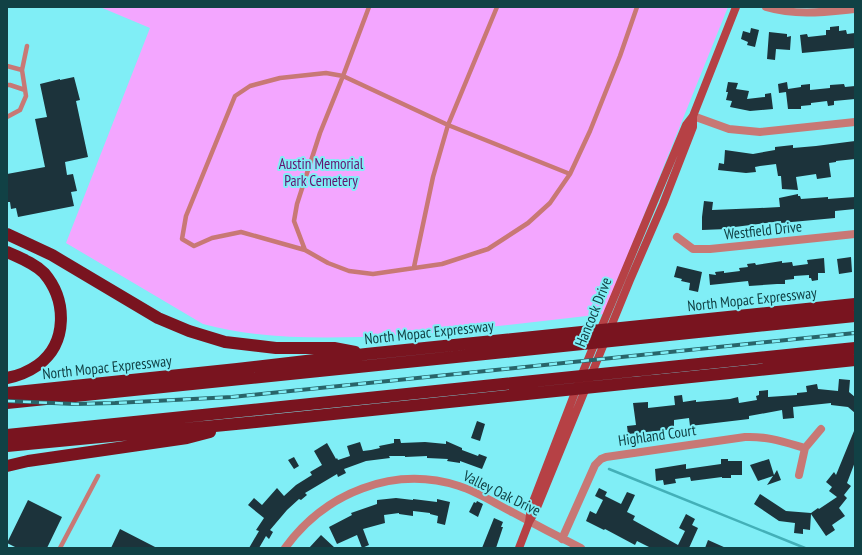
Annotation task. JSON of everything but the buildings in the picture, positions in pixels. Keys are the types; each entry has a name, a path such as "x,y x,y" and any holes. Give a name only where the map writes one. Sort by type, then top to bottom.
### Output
{"highway":[{"path":"7,234 52,255 158,318 189,332 225,342 276,348 334,348 366,354"},
{"path":"7,252 30,263 43,273 52,284 59,301 61,312 61,326 57,340 51,352 39,364 26,372 7,378"},
{"name":"North Mopac Expressway","path":"7,393 238,374 366,354 855,304"},
{"path":"7,403 238,374 855,316"},
{"path":"7,435 855,348"},
{"path":"7,446 246,423 855,360"},
{"path":"7,466 28,461 187,438 246,423"}],"street":[{"name":"Hancock Drive","path":"553,457 612,300 686,125 693,116 736,7"},
{"path":"766,7 778,11 798,13 855,9"},
{"name":"Hancock Drive","path":"519,548 530,522 531,507 663,204 693,127 693,116"},
{"path":"693,116 729,129 760,132 855,122"},
{"name":"Westfield Drive","path":"677,237 693,249 710,249 855,234"},
{"path":"799,475 805,448 821,429"},
{"name":"Highland Court","path":"562,539 595,465 606,457 745,437 774,439 805,448"},
{"name":"Valley Oak Drive","path":"286,548 294,536 313,517 346,495 390,480 408,479 445,482 460,486 581,548"}],"lane":[{"path":"305,250 294,221 297,204 320,133 370,7"},
{"path":"414,267 433,177 448,125 497,7"},
{"path":"570,174 448,125 343,76 326,72 280,78 250,86 234,96 186,216 182,239 194,246 212,238 242,232 305,250 328,263 349,271 373,274 442,264 488,250 528,223 550,203 570,174 590,131 620,56 637,7"},
{"path":"7,117 20,110 26,96 22,70 27,46"},
{"path":"7,66 22,70"},
{"path":"7,85 25,90"},
{"path":"60,548 98,476"}],"green space":[{"name":"Austin Memorial Park Cemetery","path":"100,7 728,7 604,314 482,328 390,336 320,337 261,335 222,329 203,324 66,243 150,28"}],"waterway":[{"path":"609,469 805,548"}],"railway":[{"path":"7,401 75,404 232,397 855,333"}]}
